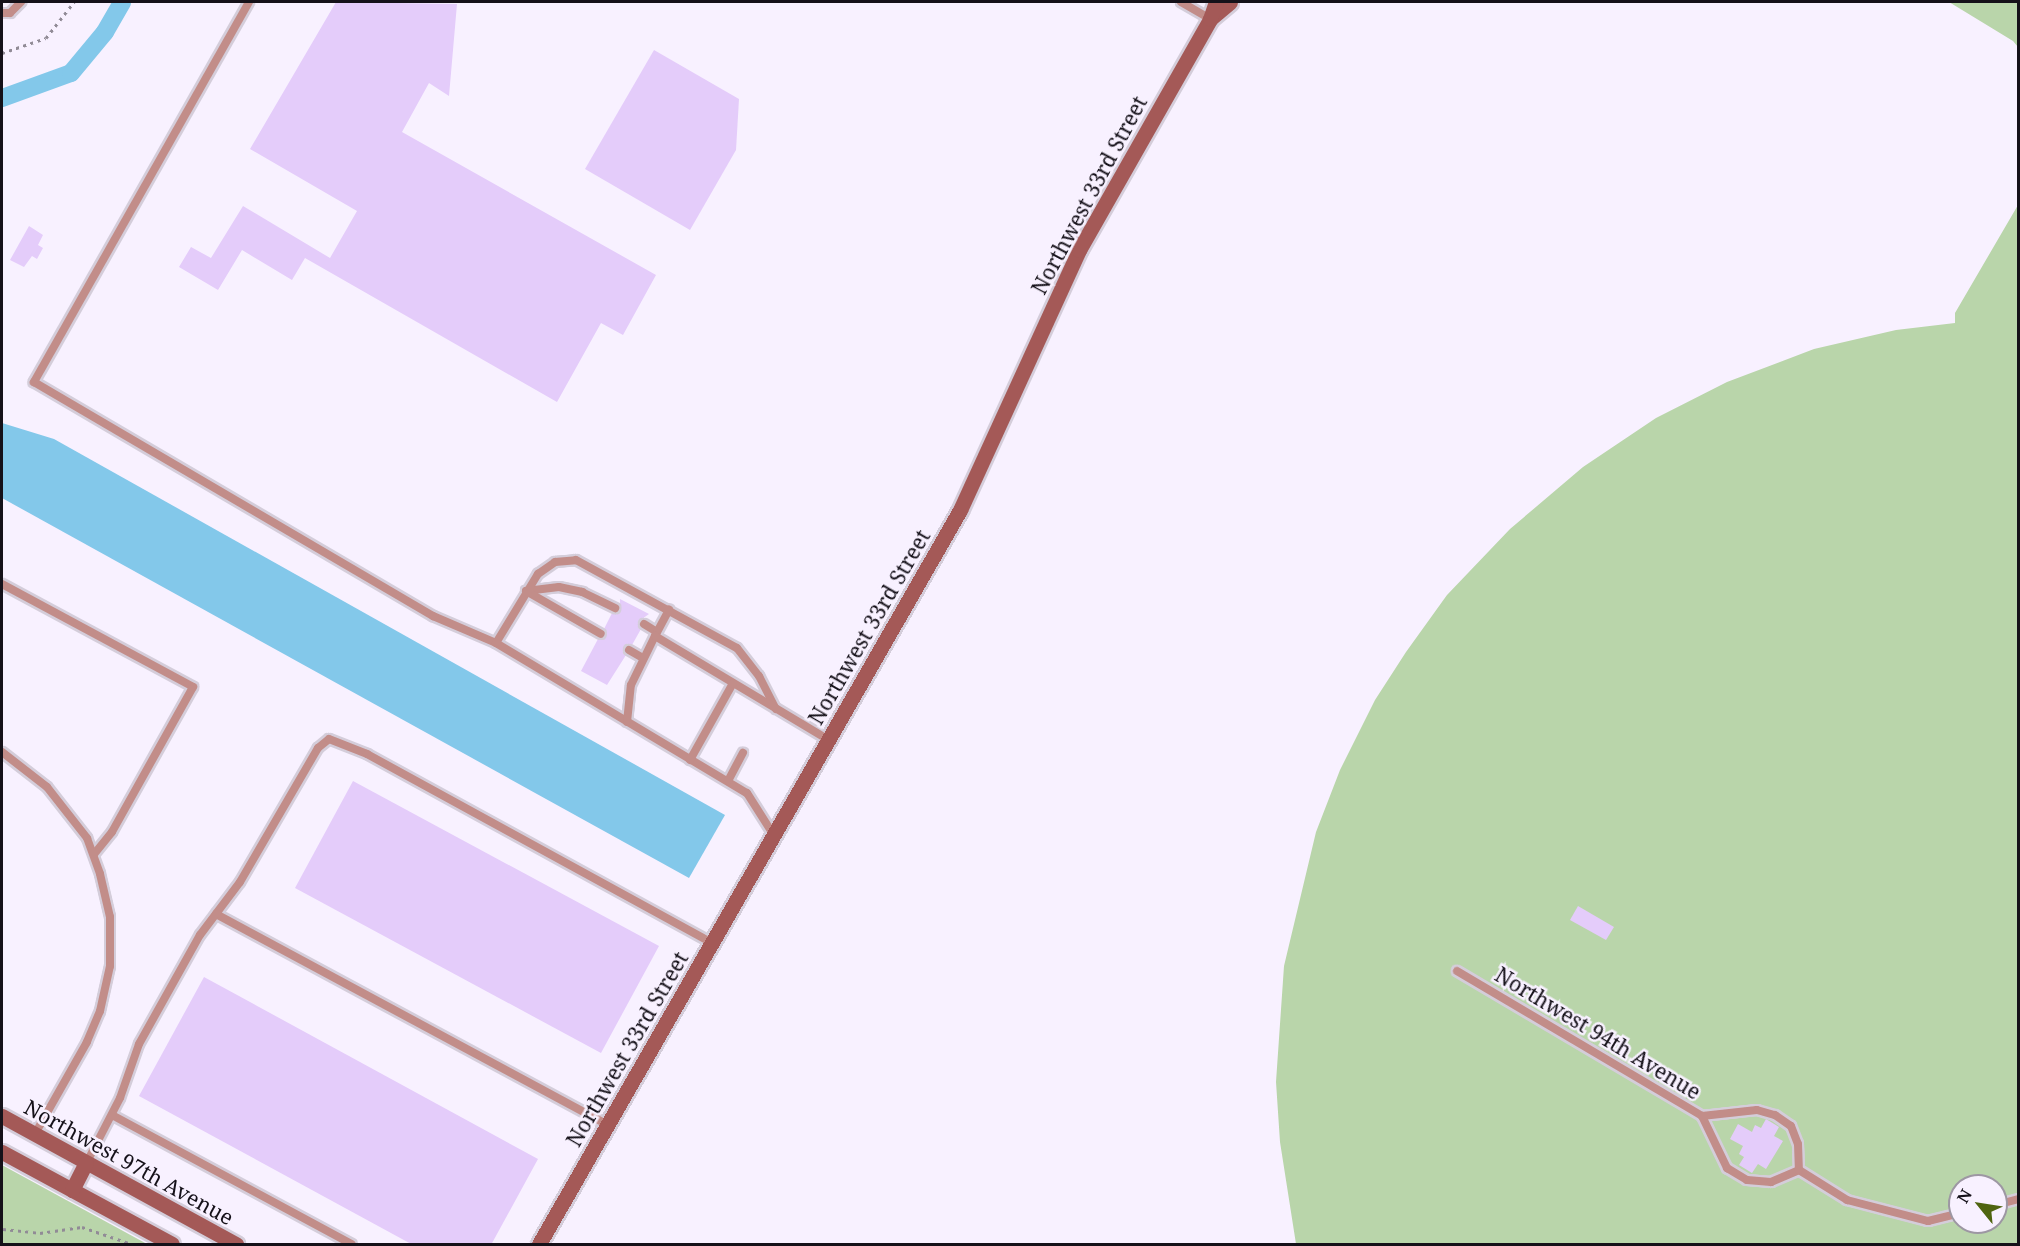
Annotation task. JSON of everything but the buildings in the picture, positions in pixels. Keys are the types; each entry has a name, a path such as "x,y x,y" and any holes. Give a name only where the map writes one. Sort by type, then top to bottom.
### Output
{"street":[{"name":"Northwest 33rd Street","path":"540,1245 965,501 1079,250 1210,18 1216,2"},
{"name":"Northwest 33rd Street","path":"1210,18 1230,2"},
{"name":"Northwest 97th Avenue","path":"2,1116 236,1245"},
{"path":"2,1152 172,1245"},
{"path":"72,1190 86,1163"}],"lane":[{"path":"2,13 10,13 21,2"},
{"path":"249,2 34,382 423,610 496,644 728,781 754,800 774,836"},
{"path":"1181,2 1210,18"},
{"path":"496,644 526,591 545,567 565,559 576,560 669,610 742,653 776,709"},
{"path":"2,584 193,687 112,832 94,854"},
{"path":"526,591 559,587 582,592 615,608"},
{"path":"526,591 601,634"},
{"path":"627,722 631,685 669,610"},
{"path":"644,624 734,683 829,740"},
{"path":"629,650 643,658"},
{"path":"690,760 734,683"},
{"path":"86,1163 112,1114 139,1044 216,914 240,882 321,744 334,739 367,754 712,943"},
{"path":"2,752 47,787 72,816 94,854 110,917 108,978 93,1029 35,1134"},
{"path":"728,781 743,753"},
{"path":"216,914 608,1125"},
{"name":"Northwest 94th Avenue","path":"1457,971 1702,1116 1727,1168 1747,1180 1771,1182 1799,1170"},
{"path":"1702,1116 1757,1110 1775,1115 1791,1126 1798,1144 1799,1170 1847,1200 1928,1221 1948,1216"},
{"path":"112,1114 352,1245"}],"path":[{"path":"2,53 46,38 74,2"},
{"path":"3,1229 32,1233 82,1227 132,1245"}],"green space":[{"path":"1949,2 2018,2 2018,47 2013,41"},
{"path":"2018,205 2018,1244 1296,1244 1280,1142 1276,1082 1284,966 1316,832 1340,770 1375,700 1406,652 1447,595 1510,529 1583,467 1656,418 1727,382 1814,349 1896,330 1955,323 1955,313"},
{"path":"2,1165 147,1244 2,1244"}],"water":[{"path":"2,423 54,439 725,815 689,878 2,498"}],"waterway":[{"path":"2,98 71,73 105,32 122,2"}]}
